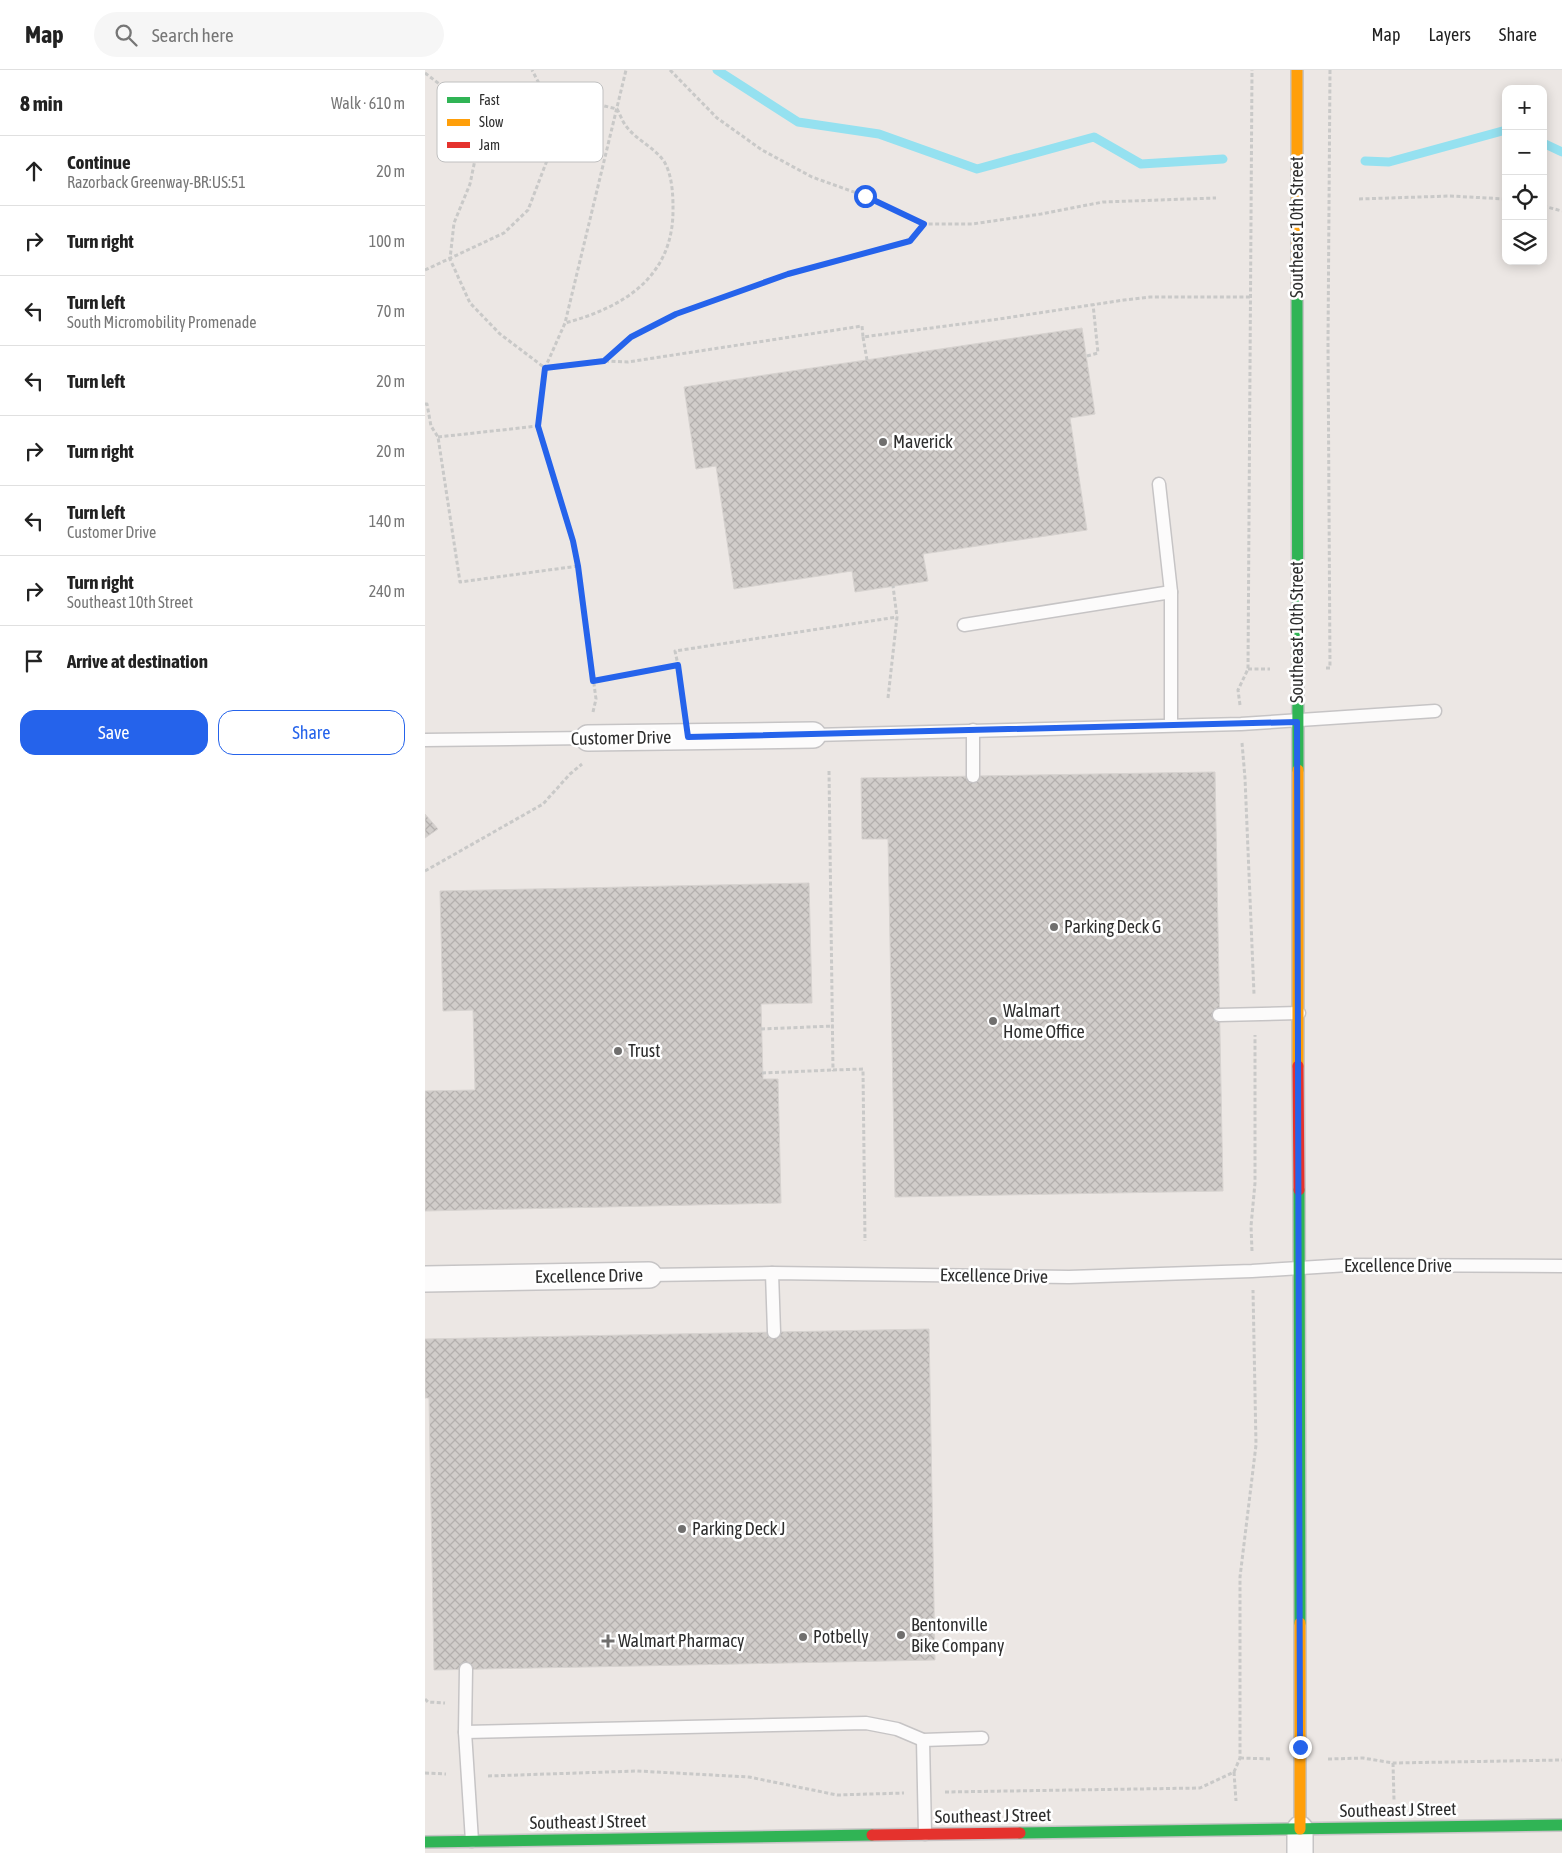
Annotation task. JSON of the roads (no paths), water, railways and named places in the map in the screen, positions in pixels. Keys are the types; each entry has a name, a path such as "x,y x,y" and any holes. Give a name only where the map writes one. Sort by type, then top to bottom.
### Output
{"street":[{"name":"Southeast 10th Street","path":"1297,70 1296,669 1299,1014 1300,1841"},
{"name":"Customer Drive","path":"588,738 813,735"},
{"name":"Excellence Drive","path":"425,1280 649,1275"},
{"name":"Southeast J Street","path":"425,1842 874,1839 925,1834 1300,1841 1562,1825"}],"lane":[{"path":"1159,484 1171,592 1171,725"},
{"path":"964,625 1171,592"},
{"name":"Customer Drive","path":"813,735 1297,722 1435,712"},
{"path":"973,730 973,776"},
{"name":"Customer Drive","path":"425,740 588,738"},
{"path":"1219,1015 1299,1014"},
{"name":"Excellence Drive","path":"649,1275 772,1273 1069,1277 1298,1269 1349,1265 1562,1266"},
{"path":"772,1273 774,1332"},
{"path":"465,1669 465,1732 471,1841"},
{"path":"465,1732 866,1723 897,1729 923,1740 982,1738"},
{"path":"923,1740 925,1834"}],"waterway":[{"path":"717,70 798,122 879,134 977,169 1094,137 1141,164 1223,159"},
{"path":"1365,161 1389,162 1502,131"},
{"path":"1547,145 1562,152"}],"place":[{"name":"Maverick","path":"883,442"},
{"name":"Parking Deck G","path":"1054,927"},
{"name":"Walmart Home Office","path":"993,1021"},
{"name":"Trust","path":"618,1051"},
{"name":"Parking Deck J","path":"682,1529"},
{"name":"Bentonville Bike Company","path":"901,1635"},
{"name":"Potbelly","path":"803,1637"},
{"name":"Walmart Pharmacy","path":"608,1641"}]}
